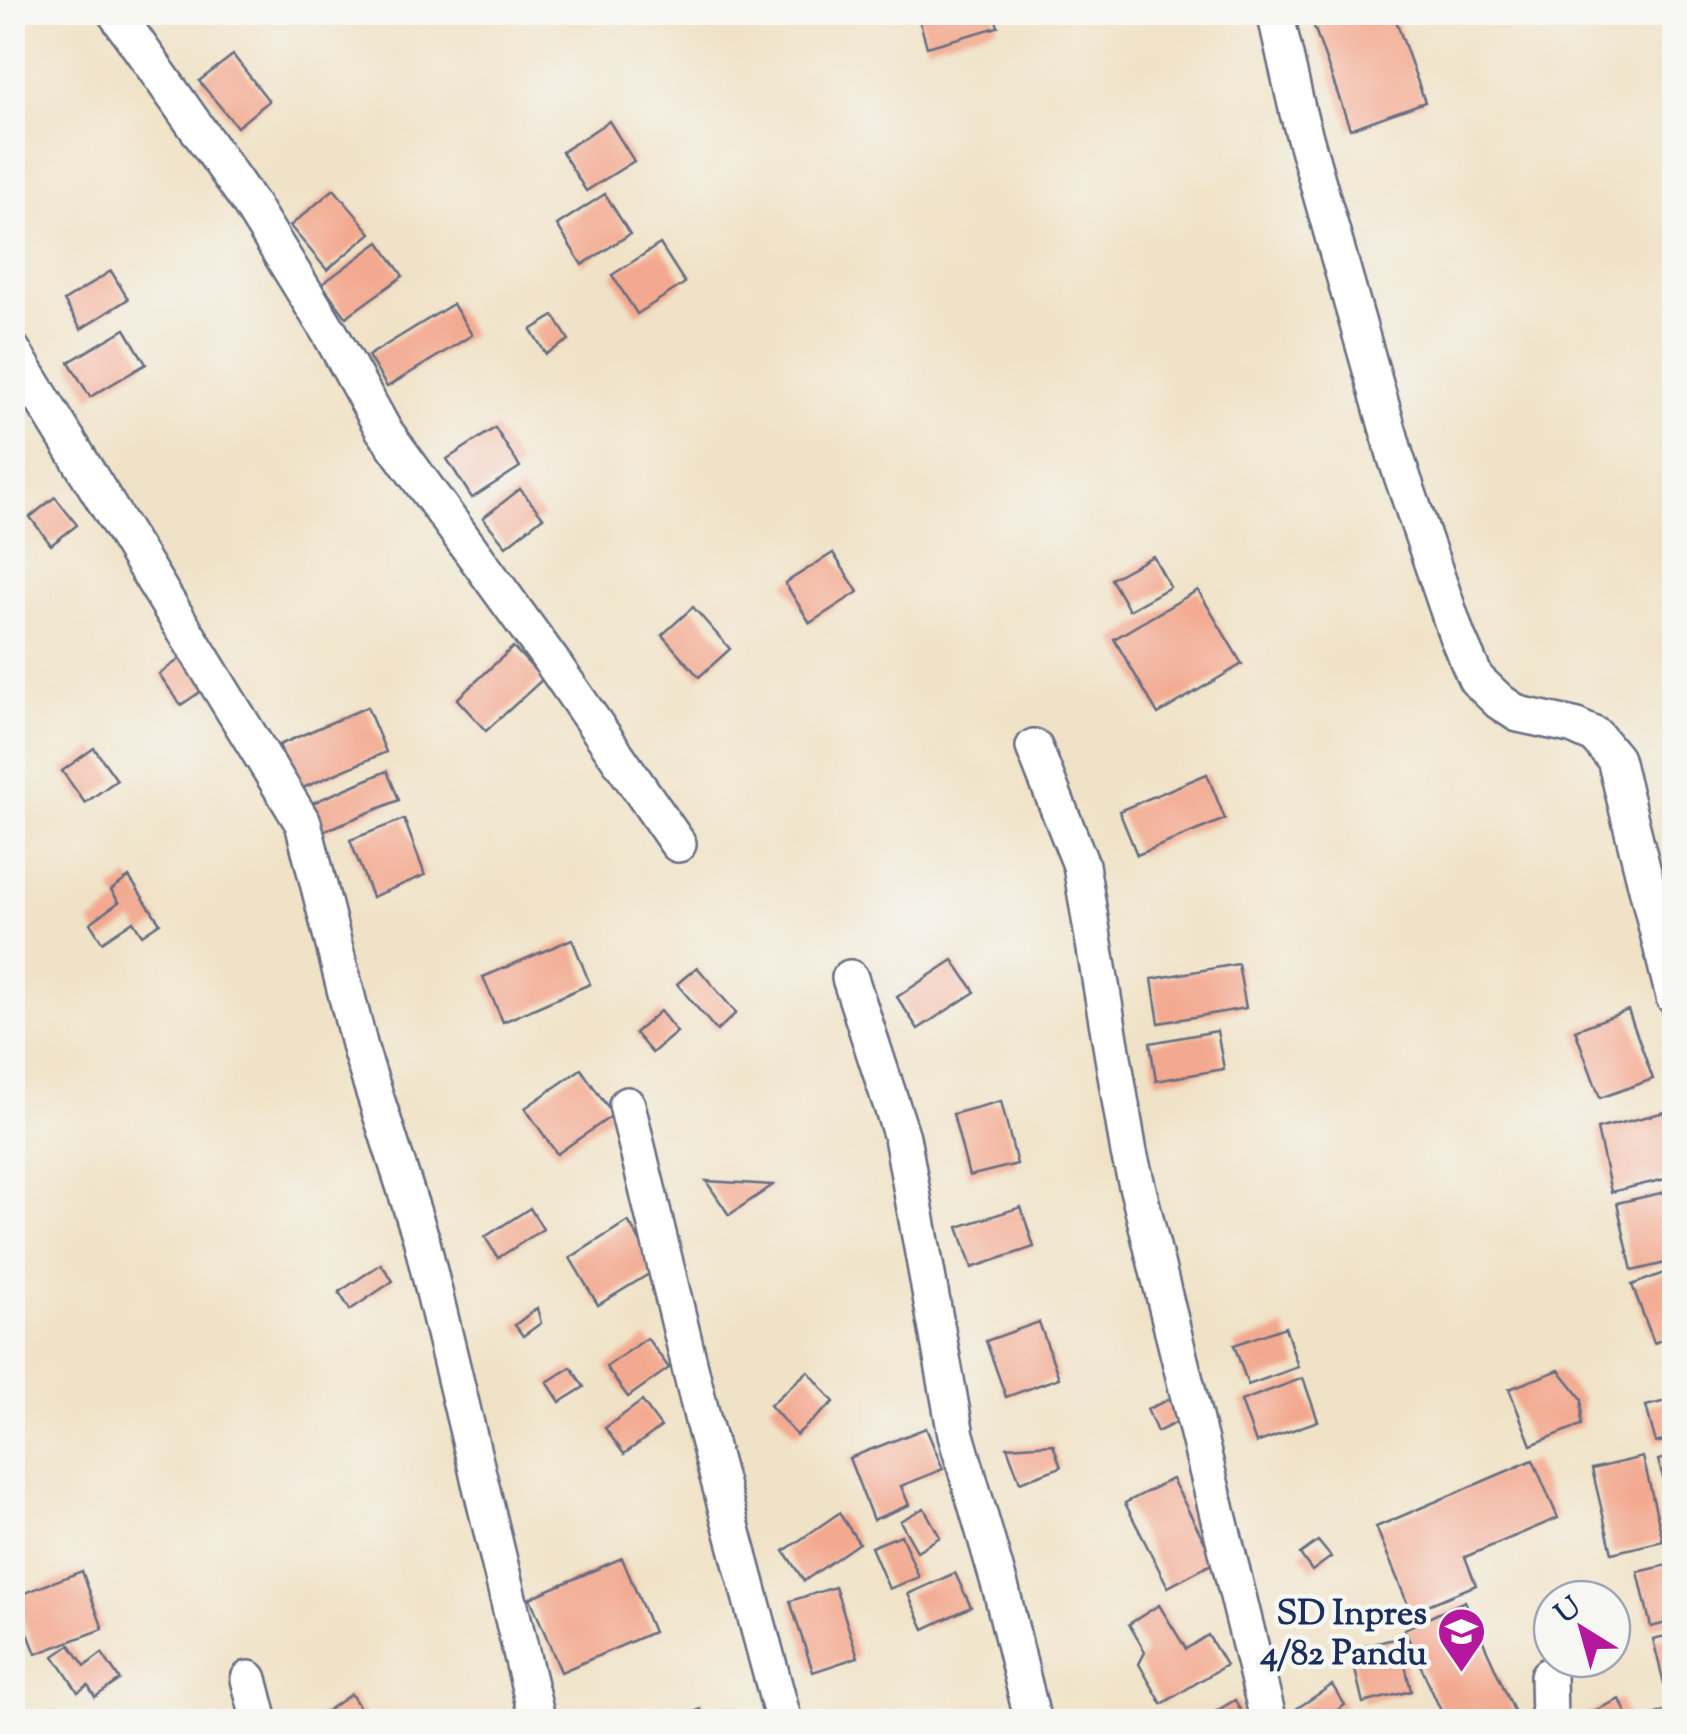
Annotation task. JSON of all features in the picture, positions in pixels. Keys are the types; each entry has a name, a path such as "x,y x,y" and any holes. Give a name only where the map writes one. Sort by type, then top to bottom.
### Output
{"street":[{"path":"115,12 249,202 383,429 678,844"},
{"path":"1275,12 1306,143 1396,458 1457,636 1476,679 1500,702 1518,714 1574,726 1596,736 1615,759 1674,997"},
{"path":"12,350 303,823 361,1052 421,1238 538,1722"},
{"path":"1034,746 1082,865 1129,1154 1269,1722"},
{"path":"850,978 902,1137 956,1435 1034,1722"},
{"path":"627,1104 703,1421 784,1722"},
{"path":"249,1679 260,1722"},
{"path":"1548,1679 1549,1722"}],"building":[{"path":"917,12 994,12 998,27 927,47"},
{"path":"1309,12 1393,12 1425,102 1350,129"},
{"path":"233,55 269,101 237,127 199,81"},
{"path":"609,121 634,161 586,191 562,152"},
{"path":"334,189 371,233 327,270 290,226"},
{"path":"605,194 630,234 582,265 557,225"},
{"path":"379,242 403,276 346,317 322,284"},
{"path":"660,244 685,283 637,314 612,275"},
{"path":"111,271 128,299 81,329 64,301"},
{"path":"453,304 472,335 387,387 368,356"},
{"path":"554,316 569,340 546,354 531,330"},
{"path":"125,329 146,364 90,397 69,362"},
{"path":"495,428 520,467 472,498 447,459"},
{"path":"520,489 543,517 506,546 483,518"},
{"path":"55,497 77,525 51,545 30,517"},
{"path":"833,553 858,592 810,623 785,583"},
{"path":"1153,556 1170,587 1129,610 1111,579"},
{"path":"1198,590 1242,664 1158,714 1114,639"},
{"path":"693,607 730,649 699,677 662,635"},
{"path":"513,647 543,679 486,731 457,699"},
{"path":"191,651 213,683 181,705 159,674"},
{"path":"367,707 386,752 298,790 279,745"},
{"path":"94,748 117,780 85,803 62,771"},
{"path":"387,771 399,800 322,832 310,804"},
{"path":"1207,774 1225,819 1137,855 1119,811"},
{"path":"404,819 425,875 372,897 350,840"},
{"path":"129,877 160,923 142,935 133,921 102,942 90,923 119,902 111,890"},
{"path":"572,939 590,984 503,1022 483,977"},
{"path":"953,960 975,992 918,1029 897,997"},
{"path":"1238,964 1246,1008 1159,1023 1152,979"},
{"path":"697,967 736,1013 717,1031 677,984"},
{"path":"1628,1010 1653,1079 1600,1098 1575,1030"},
{"path":"660,1011 677,1032 652,1053 635,1033"},
{"path":"1217,1031 1224,1069 1156,1081 1150,1043"},
{"path":"581,1069 613,1115 557,1154 525,1108"},
{"path":"1001,1101 1017,1164 969,1176 953,1114"},
{"path":"1673,1110 1674,1177 1611,1192 1597,1129"},
{"path":"706,1181 773,1185 729,1215"},
{"path":"1674,1190 1674,1261 1632,1271 1617,1203"},
{"path":"1021,1207 1034,1247 972,1268 958,1227"},
{"path":"530,1208 543,1229 498,1258 485,1237"},
{"path":"628,1221 657,1269 598,1305 570,1258"},
{"path":"381,1264 393,1281 350,1310 339,1292"},
{"path":"1674,1269 1674,1335 1654,1343 1632,1285"},
{"path":"537,1308 541,1323 523,1336 515,1325"},
{"path":"1039,1322 1059,1378 1006,1397 986,1341"},
{"path":"1285,1327 1298,1367 1248,1385 1234,1345"},
{"path":"647,1338 669,1368 628,1397 606,1367"},
{"path":"571,1367 584,1387 560,1402 547,1382"},
{"path":"1559,1370 1582,1399 1581,1425 1531,1445 1509,1389"},
{"path":"808,1371 834,1402 796,1435 770,1405"},
{"path":"1303,1378 1318,1421 1256,1443 1241,1401"},
{"path":"1175,1397 1184,1419 1157,1432 1147,1409"},
{"path":"1674,1399 1674,1438 1656,1443 1646,1406"},
{"path":"642,1401 661,1427 624,1454 605,1428"},
{"path":"926,1428 943,1469 901,1486 909,1505 873,1520 849,1458"},
{"path":"1053,1444 1061,1467 1020,1482 1007,1447"},
{"path":"1674,1455 1674,1486 1666,1488 1658,1460"},
{"path":"1643,1457 1663,1541 1612,1553 1592,1469"},
{"path":"1533,1460 1558,1518 1465,1557 1476,1585 1411,1612 1376,1527"},
{"path":"1172,1479 1215,1562 1168,1587 1125,1503"},
{"path":"1674,1492 1674,1516 1673,1516 1668,1494"},
{"path":"924,1508 940,1537 917,1551 900,1521"},
{"path":"839,1513 859,1543 804,1581 784,1551"},
{"path":"901,1535 919,1577 889,1589 871,1547"},
{"path":"1318,1541 1331,1557 1312,1571 1300,1554"},
{"path":"622,1558 653,1632 561,1672 530,1598"},
{"path":"1672,1564 1674,1621 1651,1627 1638,1572"},
{"path":"82,1571 103,1629 36,1654 14,1597"},
{"path":"955,1573 971,1607 924,1629 908,1594"},
{"path":"835,1587 858,1657 813,1672 790,1601"},
{"name":"SD Inpres 4/82 Pandu","path":"1465,1601 1519,1722 1446,1722 1404,1629"},
{"path":"1159,1605 1186,1649 1208,1635 1226,1665 1162,1704 1139,1664 1145,1652 1129,1624"},
{"path":"1674,1634 1674,1698 1668,1700 1653,1639"},
{"path":"1399,1638 1411,1691 1363,1703 1350,1649"},
{"path":"70,1645 85,1666 102,1653 120,1680 95,1697 88,1685 78,1692 54,1656"},
{"path":"1332,1685 1345,1705 1320,1722 1296,1722 1290,1713"},
{"path":"351,1694 369,1722 311,1722"},
{"path":"1620,1699 1630,1722 1570,1722"},
{"path":"1235,1700 1247,1722 1198,1722"},
{"path":"1674,1707 1674,1722 1638,1722 1638,1721"},
{"path":"701,1709 706,1722 673,1722"}],"place":[{"name":"SD Inpres 4/82 Pandu","path":"1462,1674"}]}
